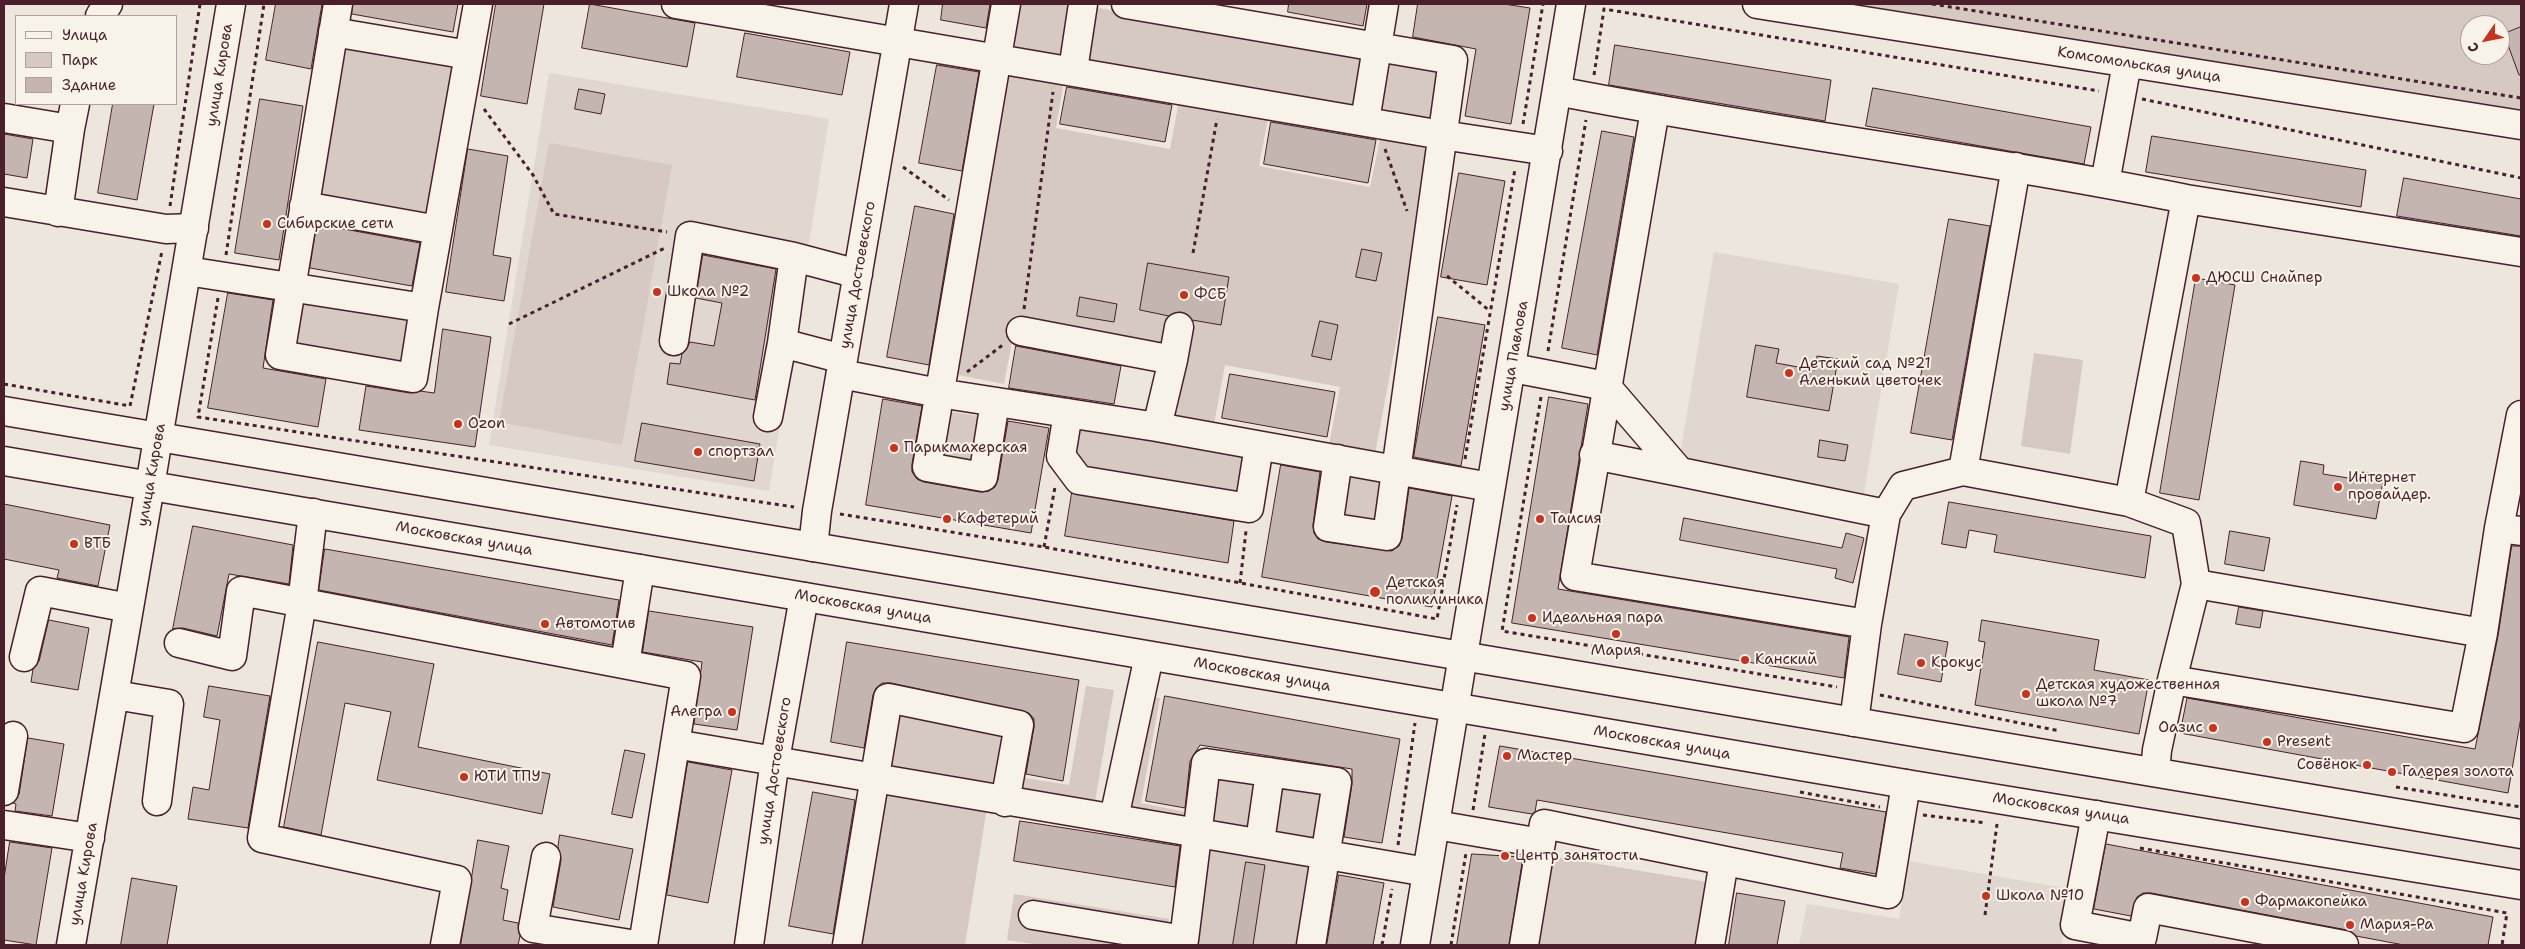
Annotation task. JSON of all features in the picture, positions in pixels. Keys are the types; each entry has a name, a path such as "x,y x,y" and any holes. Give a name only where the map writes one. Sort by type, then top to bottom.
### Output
{"main road":[{"path":"101,15 108,4"},
{"name":"улица Кирова","path":"71,945 232,4"},
{"path":"338,4 280,355 413,378 478,4"},
{"path":"676,4 795,13 898,40 1442,135 1548,151"},
{"name":"улица Достоевского","path":"813,547 817,511 904,4"},
{"path":"995,402 982,477 927,467 1006,4"},
{"path":"1064,69 1082,4"},
{"path":"1126,4 1453,60 1387,536 1328,526 1338,460"},
{"path":"1365,121 1384,4"},
{"name":"улица Павлова","path":"1415,945 1490,487 1513,368 1571,4"},
{"name":"Комсомольская улица","path":"1757,4 2521,125"},
{"path":"333,32 469,55"},
{"path":"2105,183 2122,95 2126,63"},
{"path":"1557,91 1655,110 2016,167 2186,199 2521,252"},
{"path":"1655,110 1594,455 1575,576 1867,624"},
{"path":"4,118 72,116 58,212"},
{"path":"1963,471 2016,167"},
{"path":"2129,502 2186,199"},
{"path":"4,202 166,229 194,228"},
{"path":"304,206 438,230"},
{"path":"674,341 690,236 858,274"},
{"path":"768,417 782,343 794,258"},
{"path":"187,271 424,308"},
{"path":"1157,427 1179,327"},
{"path":"1021,331 1173,360"},
{"path":"782,343 842,367 939,393 1157,427 1490,487"},
{"path":"1513,368 1606,386 1680,472"},
{"path":"4,411 2521,834"},
{"path":"1068,413 1061,456 1079,480 1249,508 1259,446"},
{"path":"2172,680 2464,728 2483,633 2510,530 2521,415"},
{"path":"1594,455 1886,514"},
{"name":"Московская улица","path":"4,461 1906,784 2521,885"},
{"path":"1854,722 1860,691 1867,624 1886,514 1904,486 1963,471 2129,502 2186,523 2196,584 2172,680 2157,750 2155,772"},
{"path":"313,514 302,603 262,838 457,880 445,945"},
{"path":"625,664 640,569"},
{"path":"2196,584 2483,633"},
{"path":"24,657 40,591 129,608"},
{"path":"179,643 232,656 241,591 686,676 643,945"},
{"name":"улица Достоевского","path":"749,945 774,760 804,597"},
{"path":"1114,818 1150,656"},
{"path":"115,695 169,704 157,801"},
{"path":"847,945 888,698 1019,725 1005,802"},
{"path":"4,791 13,736"},
{"path":"675,744 874,777 1005,802 1260,842 1427,872"},
{"path":"1033,915 1184,940 1206,763 1337,782 1311,945"},
{"path":"1260,842 1270,772"},
{"path":"1524,945 1544,824 1888,894 1906,784"},
{"path":"2096,815 2075,926 2142,938 2148,908 2344,945"},
{"path":"1436,824 1541,843"},
{"path":"4,825 90,838"},
{"path":"546,857 532,928 636,945"},
{"path":"1710,945 1724,861"}],"path":[{"path":"198,417 264,4"},
{"path":"1438,620 1543,4"},
{"path":"1932,4 2521,98"},
{"path":"2068,732 1860,691 1502,631 1604,9 2122,95 2521,178"},
{"path":"939,393 1021,331 1064,69"},
{"path":"464,82 533,175 554,214 690,236"},
{"path":"1193,253 1221,96"},
{"path":"903,166 970,215"},
{"path":"509,324 690,236"},
{"path":"4,384 130,406"},
{"path":"1044,548 1051,507"},
{"path":"1240,583 1249,508"},
{"path":"1382,945 1396,865 1415,721"},
{"path":"2393,786 2521,806"},
{"path":"1985,915 1997,824"},
{"path":"2502,945 2507,913"}],"shaded area":[{"name":"Школа №2","path":"549,73 829,119 769,491 489,445"},
{"name":"Детский сад №21 Аленький цветочек","path":"1714,252 1899,284 1864,493 1679,461"},
{"name":"Школа №10","path":"1909,861 2070,889 2061,945 1799,945 1807,904 1899,919"}],"green space":[{"path":"1016,4 1075,4 1066,59 1008,50"},
{"path":"1840,4 2521,4 2521,120"},
{"path":"1092,7 1365,54 1355,112 1082,64"},
{"path":"340,40 455,61 428,215 312,195"},
{"path":"1387,55 1443,66 1432,124 1375,113"},
{"path":"1005,68 1064,80 1056,128 1170,149 1179,101 1268,118 1259,166 1370,187 1380,139 1432,149 1375,454 1329,445 1340,387 1225,365 1214,424 1172,416 1184,352 1016,320 1004,384 948,373"},
{"path":"549,143 672,165 622,445 499,422"},
{"path":"298,294 418,314 409,369 289,350"},
{"path":"2034,353 2083,360 2070,454 2021,446"},
{"path":"945,411 986,417 978,467 937,461"},
{"path":"1076,420 1251,455 1243,494 1079,472 1070,461"},
{"path":"1343,473 1388,481 1380,528 1335,520"},
{"path":"1086,686 1114,690 1094,808 1016,795 1019,777 1069,785"},
{"path":"1126,692 1160,698 1141,803 1191,813 1189,824 1105,809"},
{"path":"894,709 1009,731 997,791 883,770"},
{"path":"1212,772 1262,780 1253,834 1203,826"},
{"path":"1276,783 1326,791 1317,845 1267,837"},
{"path":"879,789 987,807 965,945 854,945"},
{"path":"1206,847 1310,865 1296,945 1187,945"},
{"path":"1551,856 1707,882 1697,945 1536,945"},
{"path":"1014,894 1169,919 1165,945 1040,945 1007,940"}],"building":[{"path":"276,4 322,4 311,69 266,60"},
{"path":"353,4 458,4 453,32 352,14"},
{"path":"496,4 544,4 527,104 481,96"},
{"path":"590,4 695,23 687,67 582,48"},
{"path":"943,4 990,4 986,28 941,20"},
{"path":"1289,4 1367,4 1363,26 1288,12"},
{"path":"1418,4 1504,4 1530,8 1511,124 1465,116 1476,49 1413,37"},
{"path":"2521,27 2521,75 2519,75 2510,50 2510,32"},
{"path":"745,33 850,52 842,95 737,77"},
{"path":"1615,45 1831,80 1825,121 1609,85"},
{"path":"937,65 979,72 962,171 919,163"},
{"path":"1067,87 1172,105 1165,142 1060,124"},
{"path":"1873,88 2091,127 2084,164 1866,126"},
{"path":"579,89 605,94 601,114 575,109"},
{"path":"260,99 303,106 279,260 235,253"},
{"path":"113,105 154,105 137,200 98,193"},
{"path":"1271,122 1376,140 1368,183 1264,164"},
{"path":"1602,131 1634,137 1597,355 1562,348"},
{"path":"4,134 33,139 27,178 4,174"},
{"path":"2152,136 2366,170 2361,207 2146,172"},
{"path":"468,149 508,156 493,255 511,258 504,301 446,292"},
{"path":"1459,173 1505,181 1487,285 1441,277"},
{"path":"2404,178 2521,199 2521,236 2397,216"},
{"path":"915,206 954,214 929,365 887,357"},
{"path":"1949,219 1990,226 1952,440 1911,433"},
{"path":"317,224 420,243 412,286 310,268"},
{"path":"1362,249 1382,253 1376,281 1356,277"},
{"path":"703,255 776,269 755,400 667,384 670,363 680,364 682,354 690,342 714,346 722,303 696,298"},
{"name":"ФСБ","path":"1148,263 1229,277 1221,325 1192,320 1181,312 1169,316 1140,310"},
{"path":"2196,278 2235,285 2199,500 2160,493"},
{"path":"228,293 273,300 263,368 326,379 318,427 208,408"},
{"path":"1080,297 1117,304 1114,322 1077,316"},
{"path":"1438,317 1485,325 1461,466 1414,457"},
{"path":"1320,321 1338,325 1331,360 1312,356"},
{"path":"443,329 491,337 475,447 359,430 366,386 410,393 420,391 434,393"},
{"path":"1756,345 1779,349 1776,363 1815,370 1817,356 1838,359 1829,411 1747,397"},
{"path":"1016,346 1121,366 1114,404 1009,388"},
{"path":"1230,374 1335,392 1327,437 1222,418"},
{"path":"1549,397 1588,404 1558,589 1849,637 1844,678 1512,623"},
{"path":"883,399 922,406 912,464 912,472 917,479 924,482 980,492 989,491 995,487 998,480 1008,421 1049,428 1031,533 866,505"},
{"name":"спортзал","path":"642,423 760,444 754,481 635,461"},
{"path":"1820,440 1848,445 1845,461 1818,457"},
{"path":"2301,461 2324,465 2323,474 2361,480 2362,472 2384,476 2376,519 2294,505"},
{"path":"1281,465 1320,472 1313,525 1314,533 1318,539 1326,542 1392,551 1399,546 1402,539 1409,488 1452,496 1432,607 1262,577"},
{"path":"1072,493 1234,521 1228,563 1065,536"},
{"path":"1949,502 2151,536 2145,578 1994,552 1997,535 1969,530 1966,548 1942,544"},
{"path":"4,504 110,525 98,586 57,578 59,570 4,559"},
{"path":"1684,518 1842,548 1846,533 1864,538 1853,583 1835,578 1837,569 1680,540"},
{"path":"193,526 293,545 289,584 229,574 217,636 183,628 173,629"},
{"path":"2230,531 2270,538 2264,571 2225,564"},
{"path":"2512,546 2521,546 2521,717 2508,793 2180,733 2187,698 2475,749 2498,636"},
{"path":"325,549 619,600 612,645 319,590"},
{"path":"2239,607 2263,611 2260,628 2236,624"},
{"path":"649,611 753,627 737,730 694,724 702,662 643,652"},
{"path":"49,620 89,628 78,690 31,682 33,669 39,661"},
{"path":"1982,620 2099,640 2094,670 2149,680 2139,734 1975,705 1985,642 1979,641"},
{"path":"1905,634 1948,642 1941,682 1898,674"},
{"path":"318,642 434,664 418,747 550,774 542,814 377,780 391,712 345,703 321,835 284,827"},
{"path":"847,642 1079,680 1063,781 1026,774 1034,727 1034,719 1029,713 891,683 882,683 876,688 873,695 864,748 831,742"},
{"path":"209,686 270,696 248,828 188,819 193,787 209,790 220,720 204,717"},
{"path":"1165,696 1400,739 1382,843 1344,837 1352,784 1352,769 1200,745 1190,761 1185,808 1146,801"},
{"path":"28,738 64,744 52,816 15,811 16,804 13,803 19,794"},
{"path":"1500,746 1886,812 1876,874 1840,868 1843,853 1537,800 1535,812 1532,814 1489,807"},
{"path":"625,750 645,754 632,818 612,814"},
{"path":"688,762 732,770 708,903 667,895"},
{"path":"813,792 855,800 833,934 789,926"},
{"path":"1020,821 1180,846 1175,887 1014,861"},
{"path":"560,835 633,849 619,920 553,907 561,860 558,847"},
{"path":"478,840 509,846 501,888 508,890 503,920 518,923 520,936 518,945 461,945"},
{"path":"10,842 52,848 36,945 4,940 4,879"},
{"path":"2106,844 2493,917 2488,945 2404,945 2356,936 2347,930 2151,893 2143,893 2137,897 2131,916 2094,909"},
{"path":"1472,854 1523,857 1509,945 1457,945"},
{"path":"1246,862 1265,865 1253,945 1233,945"},
{"path":"1339,875 1384,883 1373,945 1327,945"},
{"path":"132,878 177,886 167,945 121,945"},
{"path":"1737,893 1785,901 1777,945 1729,945"}],"place":[{"name":"Сибирские сети","path":"267,224"},
{"name":"ДЮСШ Снайпер","path":"2196,278"},
{"name":"Школа №2","path":"657,292"},
{"name":"ФСБ","path":"1184,295"},
{"name":"Детский сад №21 Аленький цветочек","path":"1789,373"},
{"name":"Ozon","path":"458,424"},
{"name":"Парикмахерская","path":"894,448"},
{"name":"спортзал","path":"698,452"},
{"name":"Интернет провайдер.","path":"2338,487"},
{"name":"Кафетерий","path":"947,519"},
{"name":"Таисия","path":"1540,519"},
{"name":"ВТБ","path":"74,544"},
{"name":"Детская поликлиника","path":"1375,592"},
{"name":"Идеальная пара","path":"1532,618"},
{"name":"Автомотив","path":"545,624"},
{"name":"Мария","path":"1616,634"},
{"name":"Канский","path":"1745,660"},
{"name":"Крокус","path":"1921,663"},
{"name":"Детская художественная школа №7","path":"2026,694"},
{"name":"Алегра","path":"732,712"},
{"name":"Оазис","path":"2213,728"},
{"name":"Present","path":"2267,742"},
{"name":"Мастер","path":"1507,756"},
{"name":"Совёнок","path":"2367,765"},
{"name":"Галерея золота","path":"2392,772"},
{"name":"ЮТИ ТПУ","path":"464,777"},
{"name":"Центр занятости","path":"1505,856"},
{"name":"Школа №10","path":"1986,896"},
{"name":"Фармакопейка","path":"2245,902"},
{"name":"Мария-Ра","path":"2350,925"}]}
